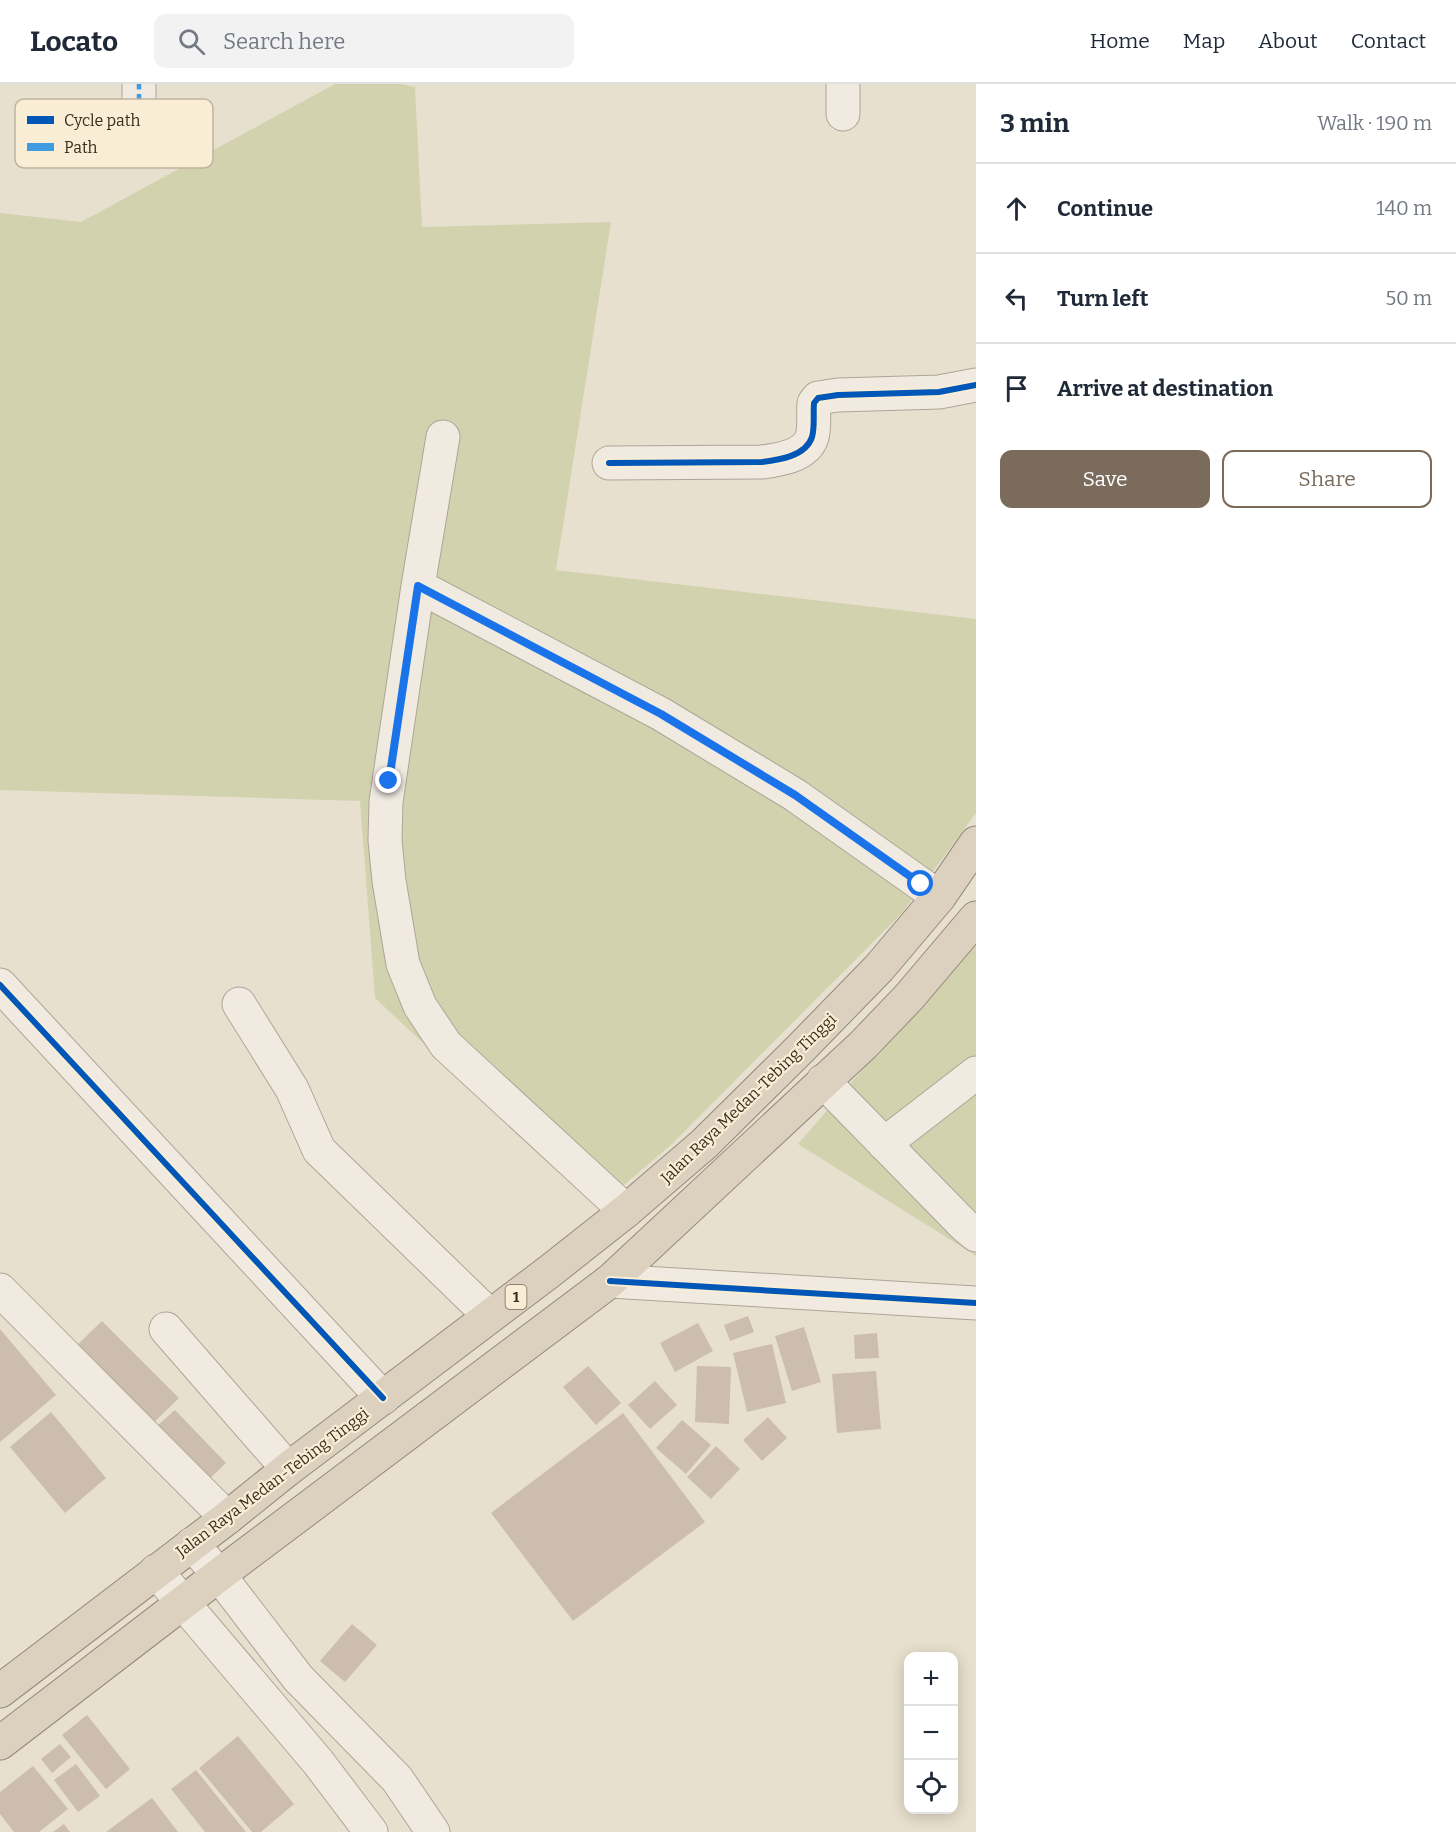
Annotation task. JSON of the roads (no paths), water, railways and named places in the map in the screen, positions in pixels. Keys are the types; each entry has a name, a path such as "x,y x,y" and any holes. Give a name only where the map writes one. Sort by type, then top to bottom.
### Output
{"highway":[{"name":"Jalan Raya Medan-Tebing Tinggi","path":"0,1691 626,1211 704,1144 879,968 939,897 976,843"},
{"path":"0,1743 183,1602 610,1281 862,1045 909,997 976,918"}],"street":[{"path":"609,463 780,460 794,454 811,440 814,403 818,398 838,395 939,393 976,385"},
{"path":"443,436 418,586 386,812 385,840 388,881 403,964 420,1006 446,1045 626,1211"},
{"path":"418,586 661,714 795,795 939,897"},
{"path":"0,985 383,1398"},
{"path":"239,1004 292,1089 319,1150 490,1316"},
{"path":"884,1144 976,1073"},
{"path":"824,1081 976,1235"},
{"path":"610,1281 976,1303"},
{"path":"0,1290 227,1518"},
{"path":"166,1329 288,1468"},
{"path":"192,1544 219,1575 298,1678 398,1779 433,1832"},
{"path":"156,1571 318,1762 371,1832"}]}
